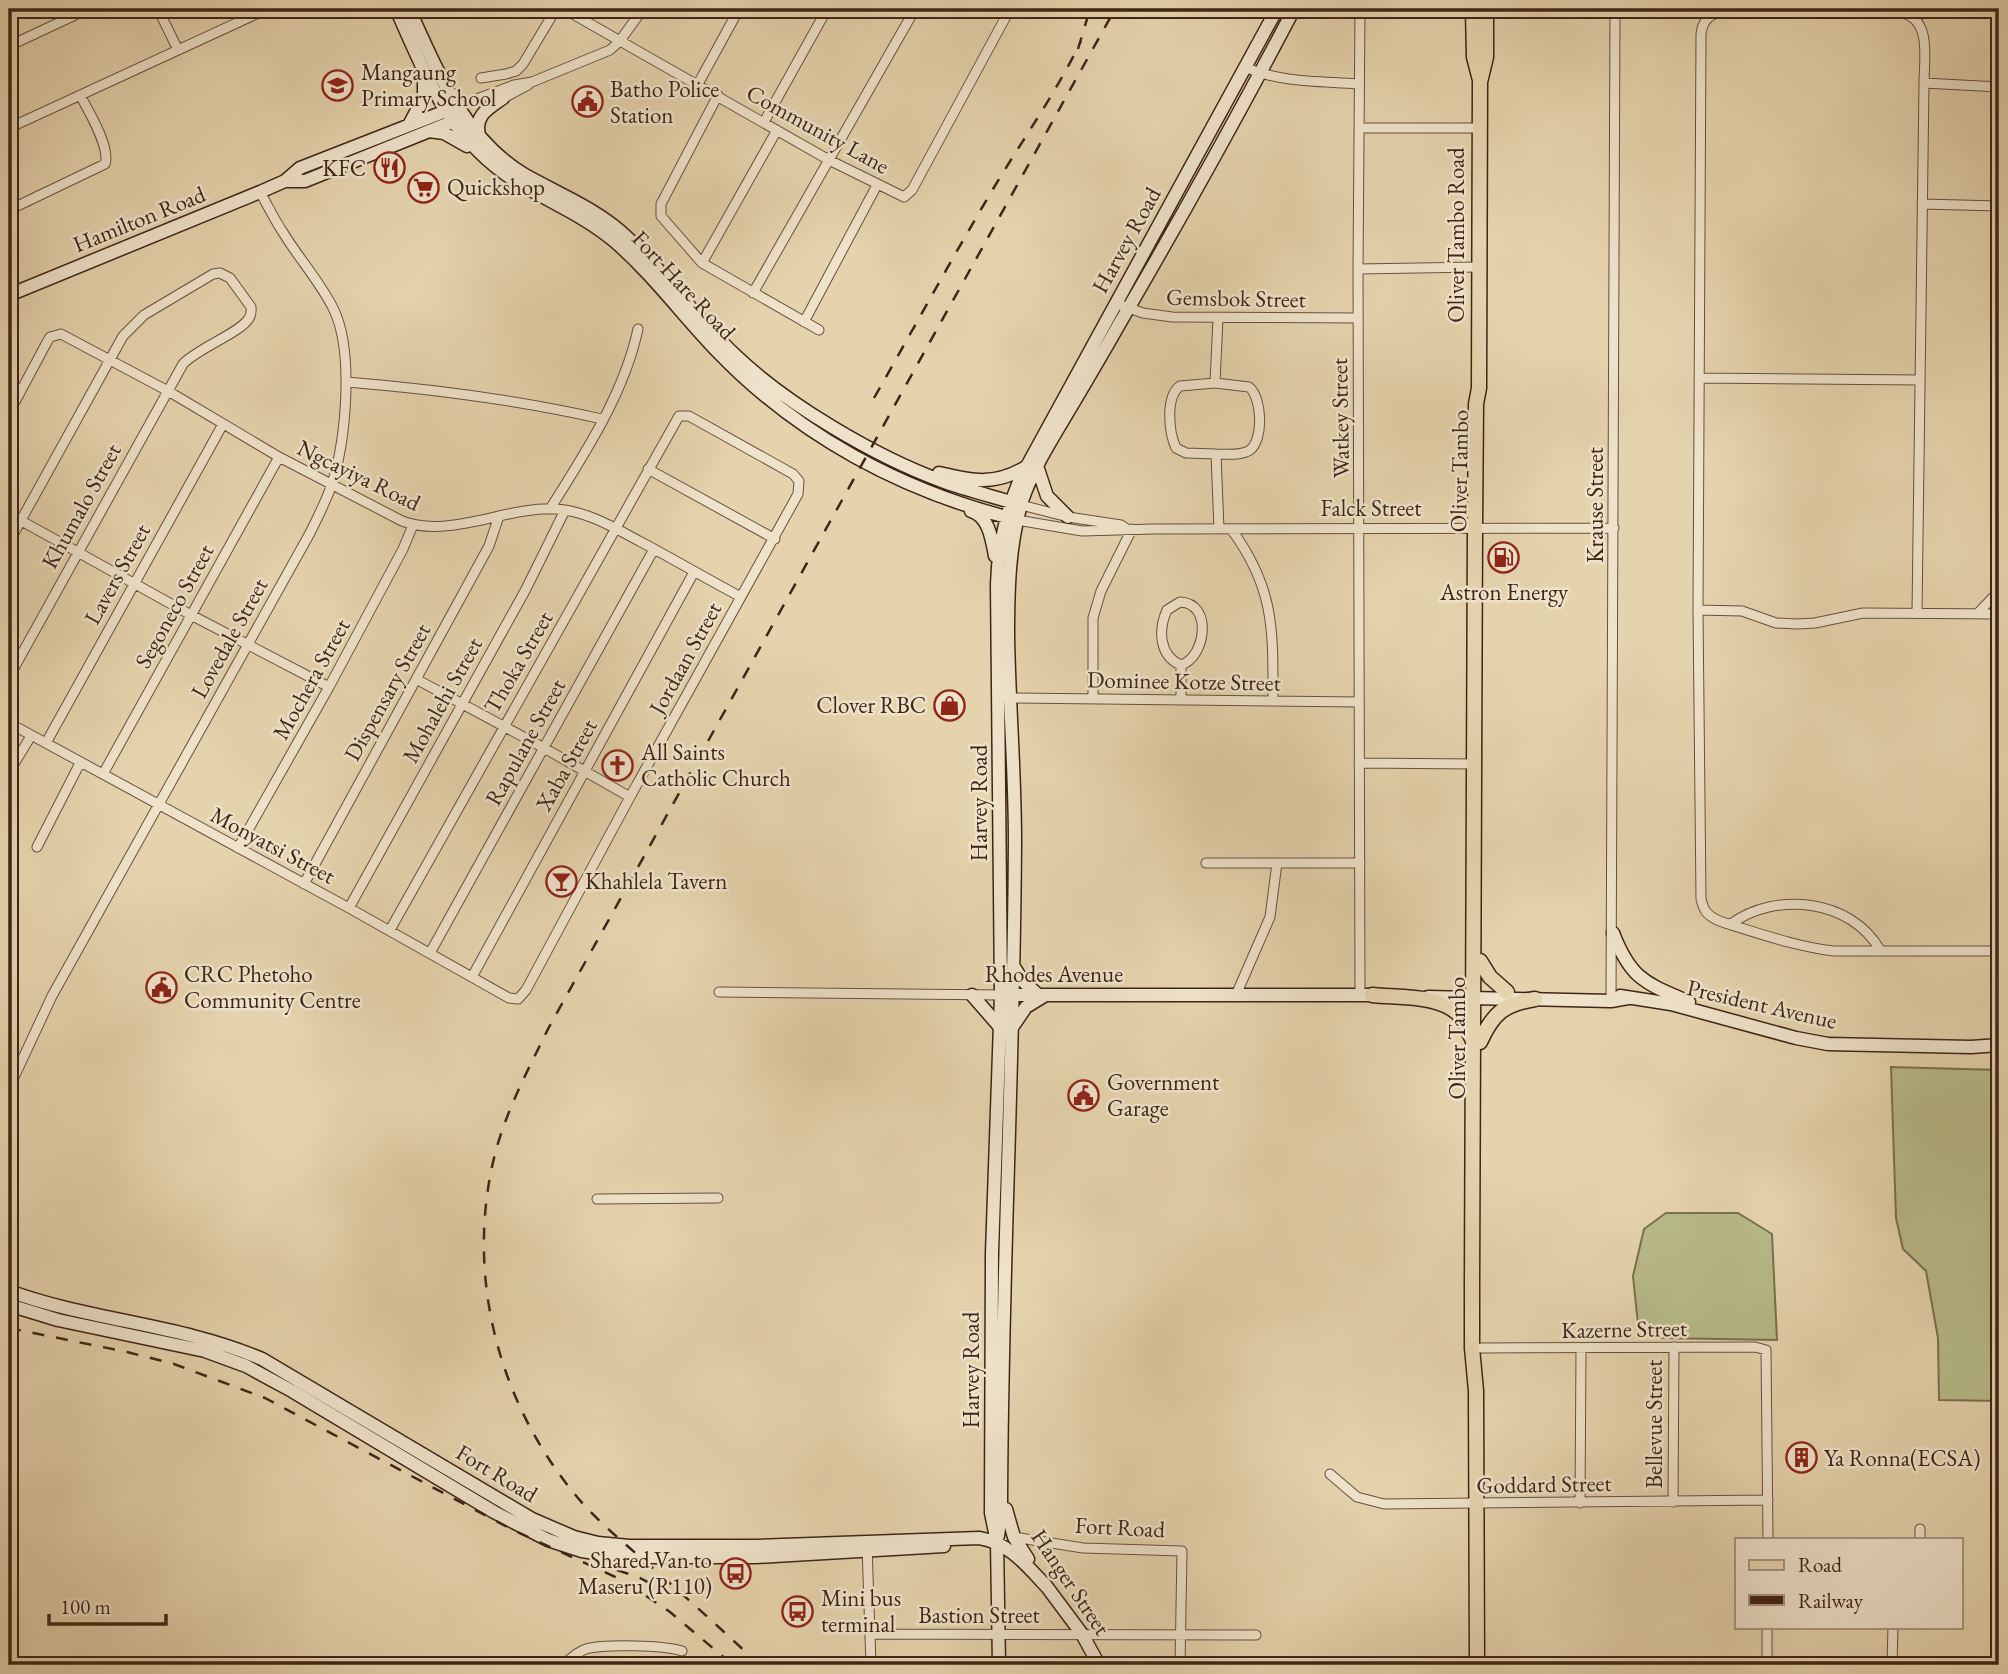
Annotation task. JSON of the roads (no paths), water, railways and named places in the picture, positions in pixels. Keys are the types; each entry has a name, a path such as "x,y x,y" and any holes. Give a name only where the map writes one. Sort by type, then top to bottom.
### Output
{"main road":[{"name":"Fort Hare Road","path":"396,9 424,69 456,114 481,139 525,174 579,203 620,231 734,354 767,383 813,414 901,464 948,484 1016,503"},
{"name":"Fort Hare Road","path":"409,9 467,142 514,180 584,219 613,240 717,351 773,402 848,453 910,486 1012,518"},
{"name":"Harvey Road","path":"999,1665 997,1542 991,1513 1007,995 1004,698 997,567 1016,503 1032,466 1115,303 1277,9"},
{"name":"Harvey Road","path":"1032,466 1128,308 1294,9"},
{"name":"Oliver Tambo Road","path":"1473,9 1475,57 1480,82"},
{"name":"Oliver Tambo Road","path":"1479,388 1479,128 1480,82 1486,57 1486,9"},
{"path":"408,125 424,97 424,69"},
{"path":"481,139 478,122 481,115 503,99"},
{"name":"Hamilton Road","path":"9,295 260,192 285,181 300,168 408,125 456,114"},
{"name":"Hamilton Road","path":"285,181 305,181 422,132 456,114"},
{"path":"422,132 444,133 482,156"},
{"name":"Oliver Tambo","path":"1476,995 1480,961 1476,404 1479,388"},
{"path":"901,464 985,481 1007,477 1032,466 1047,496 1068,517"},
{"path":"910,486 940,502 978,513 990,535 997,567"},
{"name":"Harvey Road","path":"1007,995 1014,967 1015,801 1004,698 1012,518"},
{"name":"Oliver Tambo","path":"1476,1665 1476,1391 1472,1348 1477,1041 1474,764 1478,528"},
{"path":"1613,933 1626,963 1643,980 1724,1018"},
{"path":"1480,961 1490,977 1507,992"},
{"path":"972,995 1006,1027 1041,995 1022,980 1014,967"},
{"name":"President Avenue","path":"1476,995 1507,992 1628,998 1671,1004 1828,1044 1971,1047 1999,1045"},
{"name":"Rhodes Avenue","path":"1007,995 1476,995"},
{"path":"1366,995 1420,1000 1445,1006 1461,1018 1477,1041 1495,1015 1507,1006 1535,999"},
{"name":"President Avenue","path":"1476,995 1535,999 1612,997"},
{"name":"President Avenue","path":"1971,1047 1999,1052"},
{"name":"Oliver Tambo","path":"1475,1157 1481,1348 1479,1384 1476,1391"},
{"name":"Harvey Road","path":"999,1253 1001,1481"},
{"name":"Fort Road","path":"9,1291 57,1306 217,1341 279,1367 533,1519 574,1537 598,1543 652,1547 867,1547 983,1545 997,1542"},
{"name":"Fort Road","path":"9,1305 58,1320 205,1351 247,1366 494,1512 548,1540 582,1551 620,1557 670,1558 971,1538 997,1542 1014,1553 1047,1587"},
{"path":"271,1379 279,1367"},
{"path":"997,1542 1001,1514 1001,1481"},
{"name":"Hanger Street","path":"1001,1481 1014,1537 1082,1634 1099,1665"},
{"path":"971,1538 991,1513"},
{"path":"983,1545 991,1556 998,1578"}],"street":[{"path":"9,46 88,9"},
{"path":"158,9 178,50"},
{"path":"9,128 267,9"},
{"path":"481,78 516,71 556,9"},
{"name":"Community Lane","path":"564,9 829,160 900,196 908,196 1010,9"},
{"name":"Hamilton Road","path":"456,114 514,85 532,82 602,55 619,42 643,9"},
{"path":"698,84 739,9"},
{"path":"764,122 827,9"},
{"path":"753,293 915,9"},
{"name":"Watkey Street","path":"1360,9 1359,763 1366,995"},
{"name":"Krause Street","path":"1612,997 1615,9"},
{"path":"1917,612 1924,83 1922,32 1913,17 1908,14 1734,10 1713,14 1704,22 1701,34 1698,610 1701,899 1708,915 1714,919 1805,947 1834,951 1999,951"},
{"path":"1245,67 1260,74 1284,79 1359,85"},
{"name":"Hamilton Road","path":"456,114 503,99 532,82"},
{"path":"1924,83 1999,87"},
{"path":"9,209 105,164 107,158 102,141 80,94"},
{"path":"718,96 661,204 660,210 666,224 702,263 819,330"},
{"path":"1360,128 1479,128"},
{"path":"702,263 777,130"},
{"path":"804,322 877,185"},
{"name":"Lovedale Street","path":"9,1088 52,996 310,533 332,484 347,382 345,346 334,310 260,192"},
{"path":"1922,204 1999,206"},
{"path":"1358,269 1478,267"},
{"name":"Khumalo Street","path":"9,677 176,374 191,356 250,318 248,302 225,275 213,274 144,315 123,336 109,360"},
{"name":"Gemsbok Street","path":"1115,303 1157,316 1358,318"},
{"path":"1215,383 1218,318"},
{"path":"550,509 602,419 630,361 638,329"},
{"name":"Ngcayiya Road","path":"9,412 47,342 55,335 67,336 168,391 279,457 413,525 433,526 550,509 565,510 590,517 616,529 741,597"},
{"path":"9,541 109,360"},
{"path":"1699,378 1919,380"},
{"path":"347,382 409,387 602,419"},
{"path":"1215,383 1248,387 1258,398 1258,436 1252,448 1240,453 1216,454 1186,453 1176,448 1172,437 1171,403 1175,390 1180,386 1215,383"},
{"name":"Thoka Street","path":"390,930 673,424 682,415 689,416 789,471 799,481"},
{"name":"Lavers Street","path":"46,743 223,424"},
{"path":"1216,454 1219,529"},
{"name":"Segoneco Street","path":"103,774 279,457"},
{"path":"648,469 775,539"},
{"name":"Jordaan Street","path":"518,999 526,990 629,797 775,539 798,494 799,481"},
{"name":"Falck Street","path":"1016,503 1130,529"},
{"name":"Mohalehi Street","path":"349,908 526,589 565,510"},
{"path":"9,514 191,615 330,687"},
{"name":"Dispensary Street","path":"304,884 493,536 499,516"},
{"name":"Falck Street","path":"1012,518 1083,531 1614,528"},
{"name":"Mochera Street","path":"238,848 330,687 413,525"},
{"path":"1093,698 1093,618 1101,591 1123,551 1130,529"},
{"path":"1231,529 1251,560 1268,602 1273,647 1273,701"},
{"name":"Rapulane Street","path":"430,953 654,549"},
{"name":"Xaba Street","path":"472,977 694,572"},
{"path":"1978,613 1999,591"},
{"path":"1187,602 1197,610 1201,618 1201,638 1193,658 1181,665 1174,663 1165,650 1162,625 1167,610 1173,605 1187,602"},
{"path":"1698,610 1742,611 1776,622 1797,624 1863,613 1999,614"},
{"path":"1181,665 1181,699"},
{"path":"416,679 629,797"},
{"name":"Dominee Kotze Street","path":"1004,698 1359,702"},
{"name":"Monyatsi Street","path":"9,723 390,930 509,998 518,999"},
{"path":"9,772 31,736"},
{"path":"37,847 80,762"},
{"path":"1359,763 1474,764"},
{"path":"1206,863 1360,863"},
{"path":"1236,995 1270,917 1277,863"},
{"path":"1731,924 1742,916 1770,907 1812,905 1842,914 1855,922 1880,950"},
{"name":"Rhodes Avenue","path":"719,992 1007,995"},
{"path":"597,1199 718,1198"},
{"name":"Kazerne Street","path":"1481,1348 1755,1347 1766,1350 1769,1500"},
{"name":"Bellevue Street","path":"1673,1502 1674,1348"},
{"path":"1580,1503 1581,1349"},
{"name":"Goddard Street","path":"1330,1474 1347,1490 1367,1501 1384,1504 1769,1500"},
{"path":"1768,1538 1769,1500"},
{"name":"Fort Road","path":"1014,1537 1083,1548 1182,1551 1180,1635"},
{"path":"867,1547 871,1665"},
{"path":"1767,1628 1767,1665"},
{"path":"1892,1665 1893,1628"},
{"name":"Bastion Street","path":"870,1634 1256,1635"},
{"path":"1180,1635 1180,1665"},
{"path":"563,1665 576,1654 590,1648 668,1647 682,1651"}],"railway":[{"path":"1078,49 1090,9"},
{"path":"760,1665 584,1505 554,1467 530,1427 510,1383 496,1338 487,1292 484,1245 487,1197 496,1150 513,1103 548,1029 1115,9"},
{"path":"874,398 1081,41"},
{"path":"9,1328 174,1364 265,1398 511,1529 624,1581 670,1612 733,1665"},
{"path":"617,1570 640,1578 674,1596"}],"place":[{"name":"Mangaung Primary School","path":"338,85"},
{"name":"Batho Police Station","path":"587,102"},
{"name":"KFC","path":"389,168"},
{"name":"Quickshop","path":"424,187"},
{"name":"Astron Energy","path":"1504,558"},
{"name":"Clover RBC","path":"949,705"},
{"name":"All Saints Catholic Church","path":"618,765"},
{"name":"Khahlela Tavern","path":"562,881"},
{"name":"CRC Phetoho Community Centre","path":"161,987"},
{"name":"Government Garage","path":"1084,1095"},
{"name":"Ya Ronna(ECSA)","path":"1801,1458"},
{"name":"Shared Van to Maseru (R110)","path":"735,1573"},
{"name":"Mini bus terminal","path":"798,1611"}]}
